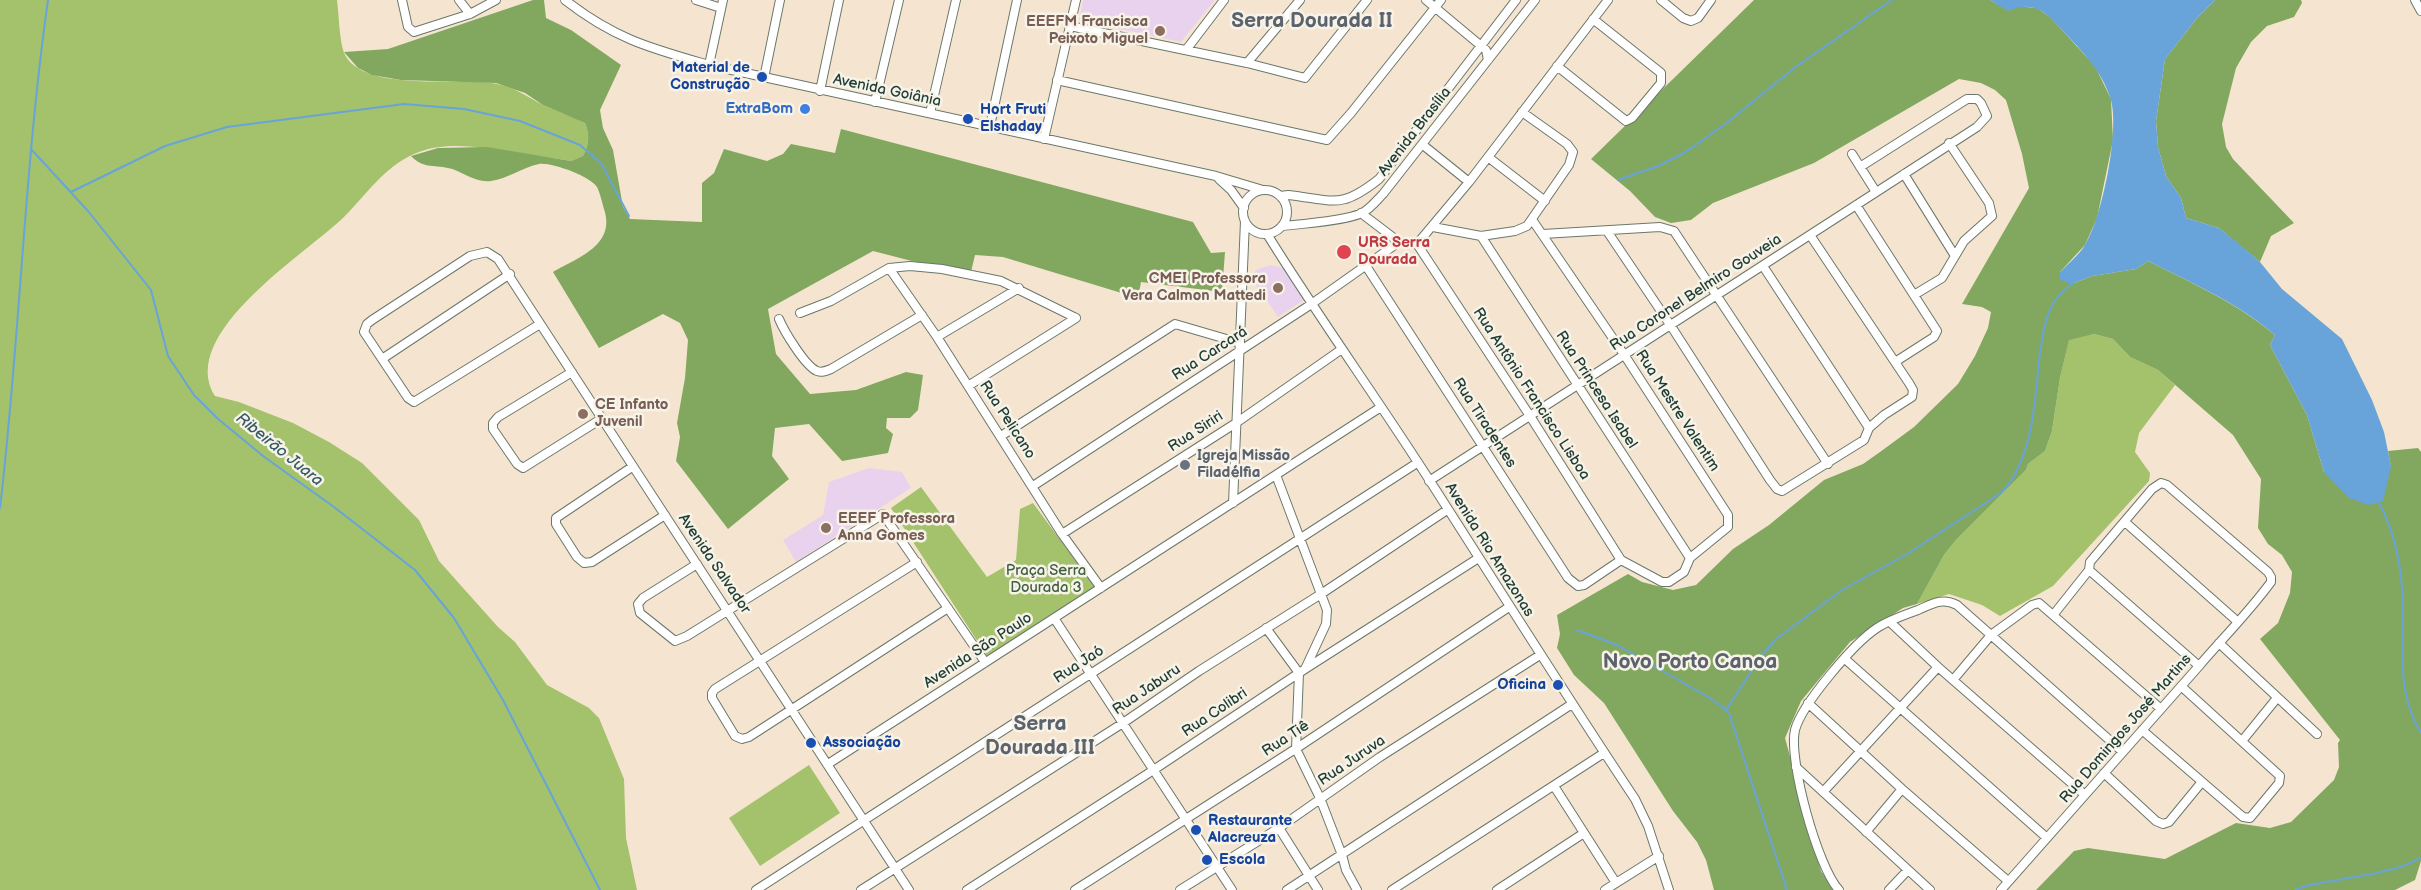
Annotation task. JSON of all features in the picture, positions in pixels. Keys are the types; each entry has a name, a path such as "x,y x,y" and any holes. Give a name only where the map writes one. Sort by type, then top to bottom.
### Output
{"street":[{"path":"402,0 406,23 414,32 470,14 496,0"},
{"path":"459,0 470,14"},
{"name":"Avenida Goiânia","path":"565,0 607,29 629,40 709,65 1216,176 1263,190"},
{"path":"696,0 722,4 709,65"},
{"path":"764,78 780,0"},
{"path":"820,91 839,0"},
{"path":"875,102 899,0"},
{"path":"930,113 956,0"},
{"path":"990,126 1017,0"},
{"path":"1044,139 1076,0"},
{"path":"1186,51 1224,0"},
{"path":"1247,63 1300,0"},
{"path":"1070,26 1247,63 1305,78 1367,0"},
{"path":"1426,0 1482,46 1488,54 1488,60"},
{"path":"1057,80 1327,140 1441,0"},
{"name":"Avenida Brasília","path":"1280,196 1343,201 1364,192 1379,179 1516,0"},
{"path":"1361,213 1399,242 1417,244 1469,182 1607,0"},
{"path":"1661,0 1683,18 1691,21 1698,18 1711,0"},
{"path":"2415,0 2421,11"},
{"name":"Avenida Brasília","path":"1282,226 1309,224 1361,213 1383,194 1423,145 1531,1"},
{"path":"1557,66 1628,121 1661,82 1661,73 1593,19"},
{"name":"Rua Coronel Belmiro Gouveia","path":"1430,481 1977,127 1987,117 1979,101 1967,99 1860,167"},
{"path":"1433,226 1481,236 1515,231 1533,221 1569,165 1573,152 1566,144 1522,112"},
{"path":"1914,295 1942,278 1964,241 1991,218 1989,203 1949,143"},
{"path":"1423,145 1469,182"},
{"path":"1852,154 1876,192"},
{"path":"1488,157 1545,201"},
{"path":"1904,174 1955,256"},
{"path":"1216,176 1231,190 1244,208 1245,221 1233,503"},
{"path":"1244,208 1251,196 1263,190 1280,196 1287,214 1282,226 1250,241 1244,249"},
{"path":"1856,205 1937,328 1934,337 1894,362"},
{"path":"1245,221 1252,230 1265,234"},
{"name":"Rua Mestre Valentim","path":"1533,221 1625,356 1728,515 1730,521 1726,529 1689,558"},
{"path":"1543,234 1660,227 1671,229 1677,234 1828,464"},
{"path":"1606,231 1779,491 1789,489 1866,438 1869,428 1913,395 1911,387 1810,235"},
{"name":"Avenida Rio Amazonas","path":"1265,234 1310,305 1430,481 1642,812 1669,890"},
{"name":"Rua Princesa Isabel","path":"1481,236 1689,558"},
{"name":"Rua Carcará","path":"1033,486 1239,347 1310,305 1399,242"},
{"name":"Rua Antônio Francisco Lisboa","path":"1417,244 1530,416 1620,560"},
{"name":"Avenida Salvador","path":"382,359 365,334 366,326 372,320 470,256 483,252 494,255 510,274 632,467 729,610 909,890"},
{"path":"800,312 831,301 889,268 910,266 942,269 1001,281 1076,318 968,386"},
{"name":"Rua Tiradentes","path":"1366,266 1568,578 1578,586 1586,584 1620,560"},
{"path":"1763,266 1869,428"},
{"name":"Rua Pelicano","path":"889,268 937,337 1062,534 1101,588"},
{"path":"510,274 382,359 412,401 418,400 540,324"},
{"path":"937,337 1019,288"},
{"path":"779,319 799,352 813,369 821,372 831,369 922,315"},
{"path":"1001,436 1176,324 1239,347"},
{"name":"Rua Siriri","path":"1062,534 1236,423 1342,349"},
{"path":"572,372 498,417 493,423 493,429 520,467 525,467 601,419"},
{"name":"Avenida São Paulo","path":"828,764 1381,407"},
{"name":"Rua Jaó","path":"756,890 1417,463"},
{"path":"632,467 557,517 556,524 576,556 584,563 592,562 665,515"},
{"path":"1276,475 1327,610 1327,621 1302,671 1296,749 1320,798 1346,870 1357,890"},
{"name":"Rua Domingos José Martins","path":"2001,890 2270,584 2271,577 2268,572 2167,485 2161,483 2152,489 2125,522"},
{"name":"Rua Jaburu","path":"861,890 1123,723 1447,510"},
{"path":"697,564 643,598 638,604 639,613 672,640 681,640 880,514 886,516 985,662"},
{"path":"2054,614 2125,522 2238,622"},
{"path":"1620,560 1665,582 1684,572 1689,558"},
{"name":"Rua Colibri","path":"967,890 1478,559"},
{"path":"917,562 721,685 711,695 735,736 742,739 792,710 948,608"},
{"path":"2090,566 2199,666"},
{"path":"1839,890 1825,867 1795,766 1793,742 1798,719 1808,703 1869,634 1890,621 1940,601 1951,602 1991,634 2123,752"},
{"path":"1953,680 1991,634 2032,605 2042,604 2162,709"},
{"name":"Rua Tiê","path":"1075,890 1296,749 1509,607"},
{"path":"1054,618 1232,890"},
{"path":"1890,621 1938,667 2085,795"},
{"path":"1266,628 1302,671"},
{"path":"2219,643 2317,734"},
{"name":"Rua Juruva","path":"1180,890 1279,828 1320,798 1540,655"},
{"path":"1845,659 2047,838"},
{"path":"1823,792 1938,667"},
{"path":"2142,730 2201,783 2243,817 2248,818 2279,783 2279,774 2181,686"},
{"path":"2242,741 2277,698"},
{"path":"1808,703 2008,881"},
{"path":"1287,890 1572,704"},
{"path":"1392,890 1604,753"},
{"path":"1795,766 1930,890"},
{"path":"2104,773 2156,821 2163,824 2169,822 2201,783"},
{"path":"1554,786 1616,883"},
{"path":"1866,832 1902,789"},
{"path":"1279,828 1318,890"},
{"path":"1497,890 1584,833"},
{"path":"1605,890 1659,856"},
{"path":"1889,890 1907,871"}],"shaded area":[{"name":"EEEFM Francisca Peixoto Miguel","path":"1083,0 1215,0 1181,42 1079,20"},
{"name":"CMEI Professora Vera Calmon Mattedi","path":"1270,265 1283,268 1304,300 1278,317 1251,277 1256,270"},
{"name":"EEEF Professora Anna Gomes","path":"869,468 902,472 911,488 796,562 783,540 823,515 829,482"}],"green space":[{"path":"0,0 337,0 343,50 352,64 368,73 412,81 481,82 503,85 585,123 588,136 587,148 583,156 571,161 468,146 427,149 403,160 384,174 344,217 251,297 229,322 214,347 208,372 215,396 239,402 293,423 362,463 419,520 439,561 498,627 515,642 547,685 589,708 599,718 624,779 626,838 637,890 0,890"},
{"path":"533,0 544,0 546,18 571,30 621,65 600,110 603,128 613,150 623,207 630,219 702,222 702,183 714,173 724,149 767,161 783,154 791,144 835,153 841,129 1193,222 1211,253 1225,252 1222,292 1141,282 1138,298 1003,257 975,255 970,276 873,251 768,309 776,354 810,394 856,390 906,372 923,375 918,410 910,418 887,418 886,428 893,434 888,453 842,461 809,424 775,428 772,456 789,479 728,529 676,461 680,437 677,423 685,378 688,340 680,323 663,314 599,348 553,272 584,255 600,241 605,232 604,209 597,187 579,174 552,165 539,164 503,178 485,181 448,168 424,164 411,156 438,148 487,147 571,161 583,156 587,148 588,136 585,123 543,105 525,93 496,83 401,80 372,75 358,68 344,52 388,49"},
{"path":"1754,0 1990,0 1997,4 2037,8 2050,17 2095,66 2111,99 2113,140 2097,218 2085,245 2060,272 2072,284 2092,276 2136,269 2148,261 2214,294 2275,335 2270,345 2307,415 2324,472 2391,467 2388,451 2418,448 2421,452 2421,861 2415,880 2395,890 2036,890 2074,851 2088,848 2165,859 2236,823 2270,828 2291,822 2334,780 2339,767 2338,743 2340,740 2260,639 2278,623 2290,593 2292,572 2282,555 2268,544 2258,528 2261,479 2233,435 2158,370 2130,357 2113,339 2094,334 2069,340 2060,378 2052,431 2045,451 2028,464 2026,470 1956,540 1944,555 1917,604 1903,608 1850,642 1801,701 1785,738 1821,871 1834,890 1714,890 1706,860 1697,842 1673,811 1604,703 1574,675 1557,648 1560,634 1557,615 1628,574 1642,582 1673,590 1696,585 1733,549 1769,525 1824,480 1863,464 1914,427 1958,384 1975,356 1988,328 1991,312 1982,307 1962,304 2029,188 2022,154 2006,100 1995,90 1981,83 1959,79 1814,163 1713,203 1691,220 1671,223 1655,217 1630,191 1591,159"},
{"path":"2215,0 2301,0 2302,3 2294,17 2267,26 2251,42 2236,68 2222,124 2226,147 2233,159 2294,223 2271,236 2260,262 2219,228 2186,218 2181,198 2166,176 2158,147 2156,121 2165,59 2198,17"},
{"path":"2094,334 2113,339 2130,357 2158,370 2175,385 2139,433 2135,452 2150,473 2149,481 2053,586 2000,616 1982,605 1949,594 1917,604 1944,555 1956,540 2026,470 2028,464 2045,451 2052,431 2069,339"},
{"name":"Praça Serra Dourada 3","path":"921,487 987,577 1016,560 1020,509 1033,503 1097,590 987,656 891,508"},
{"path":"809,765 840,813 760,866 729,818"}],"water":[{"path":"1990,0 2215,0 2198,17 2165,59 2156,121 2158,147 2166,176 2181,198 2186,218 2219,228 2260,262 2282,289 2342,339 2372,400 2384,432 2391,466 2383,501 2368,505 2349,498 2324,472 2307,415 2270,345 2275,335 2246,313 2148,261 2136,269 2092,276 2072,284 2060,280 2060,272 2085,245 2098,215 2111,150 2113,111 2110,97 2102,78 2090,61 2044,13 2032,7 2008,11"}],"waterway":[{"path":"0,508 13,381 33,127 48,0"},
{"path":"1618,180 1658,166 1684,153 1728,122 1794,68 1892,0"},
{"path":"71,192 165,146 227,127 404,104 464,109 520,121 580,145 601,163 629,216"},
{"name":"Ribeirão Juara","path":"31,149 88,211 151,290 168,356 194,395 217,418 263,456 334,507 415,570 454,618 503,700 600,890"},
{"path":"1726,710 1762,655 1776,639 1842,590 1907,554 2001,493 2011,480 2026,449 2046,321 2058,297 2073,283"},
{"path":"2378,501 2392,533 2400,566 2404,680 2412,716 2421,733"},
{"path":"1577,630 1617,645 1715,701 1729,713 1787,890"},
{"path":"2295,890 2309,885 2401,867 2421,858"}],"place":[{"name":"EEEFM Francisca Peixoto Miguel","path":"1160,31"},
{"name":"Material de Construção","path":"762,77"},
{"name":"ExtraBom","path":"805,109"},
{"name":"Hort Fruti Elshaday","path":"968,119"},
{"name":"URS Serra Dourada","path":"1344,252"},
{"name":"CMEI Professora Vera Calmon Mattedi","path":"1278,288"},
{"name":"CE Infanto Juvenil","path":"583,414"},
{"name":"Igreja Missão Filadélfia","path":"1185,465"},
{"name":"EEEF Professora Anna Gomes","path":"826,528"},
{"name":"Oficina","path":"1558,685"},
{"name":"Associação","path":"811,743"},
{"name":"Restaurante Alacreuza","path":"1196,830"},
{"name":"Escola","path":"1207,860"}],"district":[{"name":"Serra Dourada II","path":"1312,22"},
{"name":"Novo Porto Canoa","path":"1690,663"},
{"name":"Serra Dourada III","path":"1040,737"}]}
